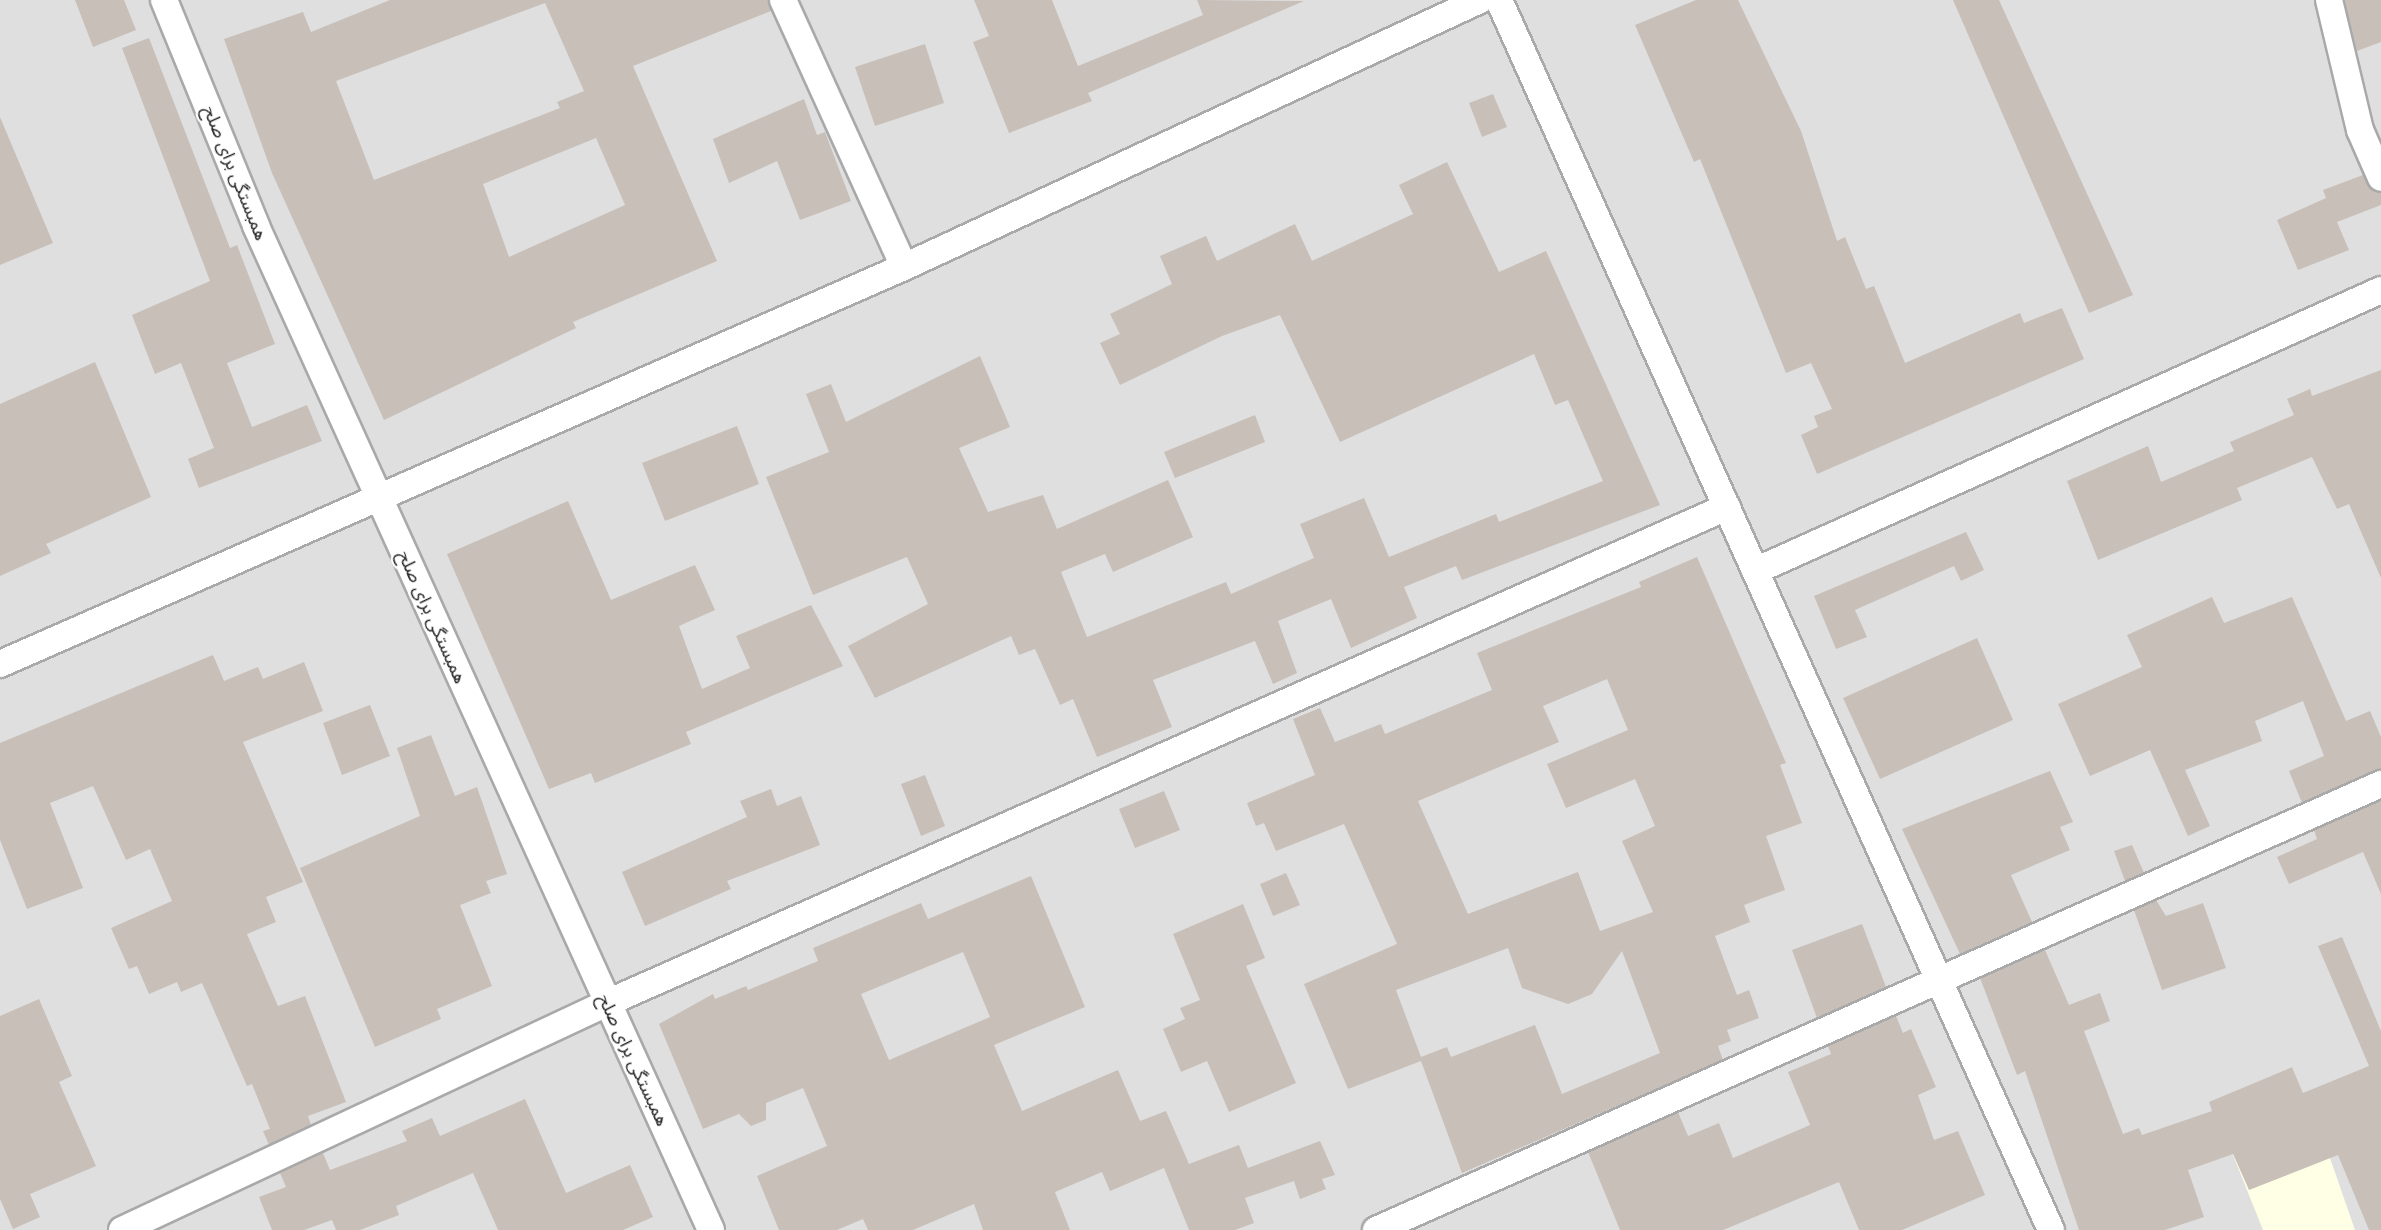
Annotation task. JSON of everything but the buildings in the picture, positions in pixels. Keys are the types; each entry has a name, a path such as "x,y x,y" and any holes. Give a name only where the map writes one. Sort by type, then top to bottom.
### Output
{"street":[{"path":"783,0 904,267"},
{"path":"0,664 379,501 904,267 1480,0"},
{"path":"1499,0 2051,1230"},
{"path":"2329,0 2360,130 2381,178"},
{"name":"همبستگی برای صلح","path":"174,3 256,226 711,1230"},
{"path":"1755,571 2381,290"},
{"path":"122,1230 607,1003 1727,507"},
{"path":"1376,1230 1937,978 2381,784"}],"shaded area":[{"path":"0,0 2381,0 2381,1230 0,1230"},
{"path":"2292,1067 2330,1158 2355,1230 2263,1230 2219,1120 2241,1111 2233,1092"}]}
